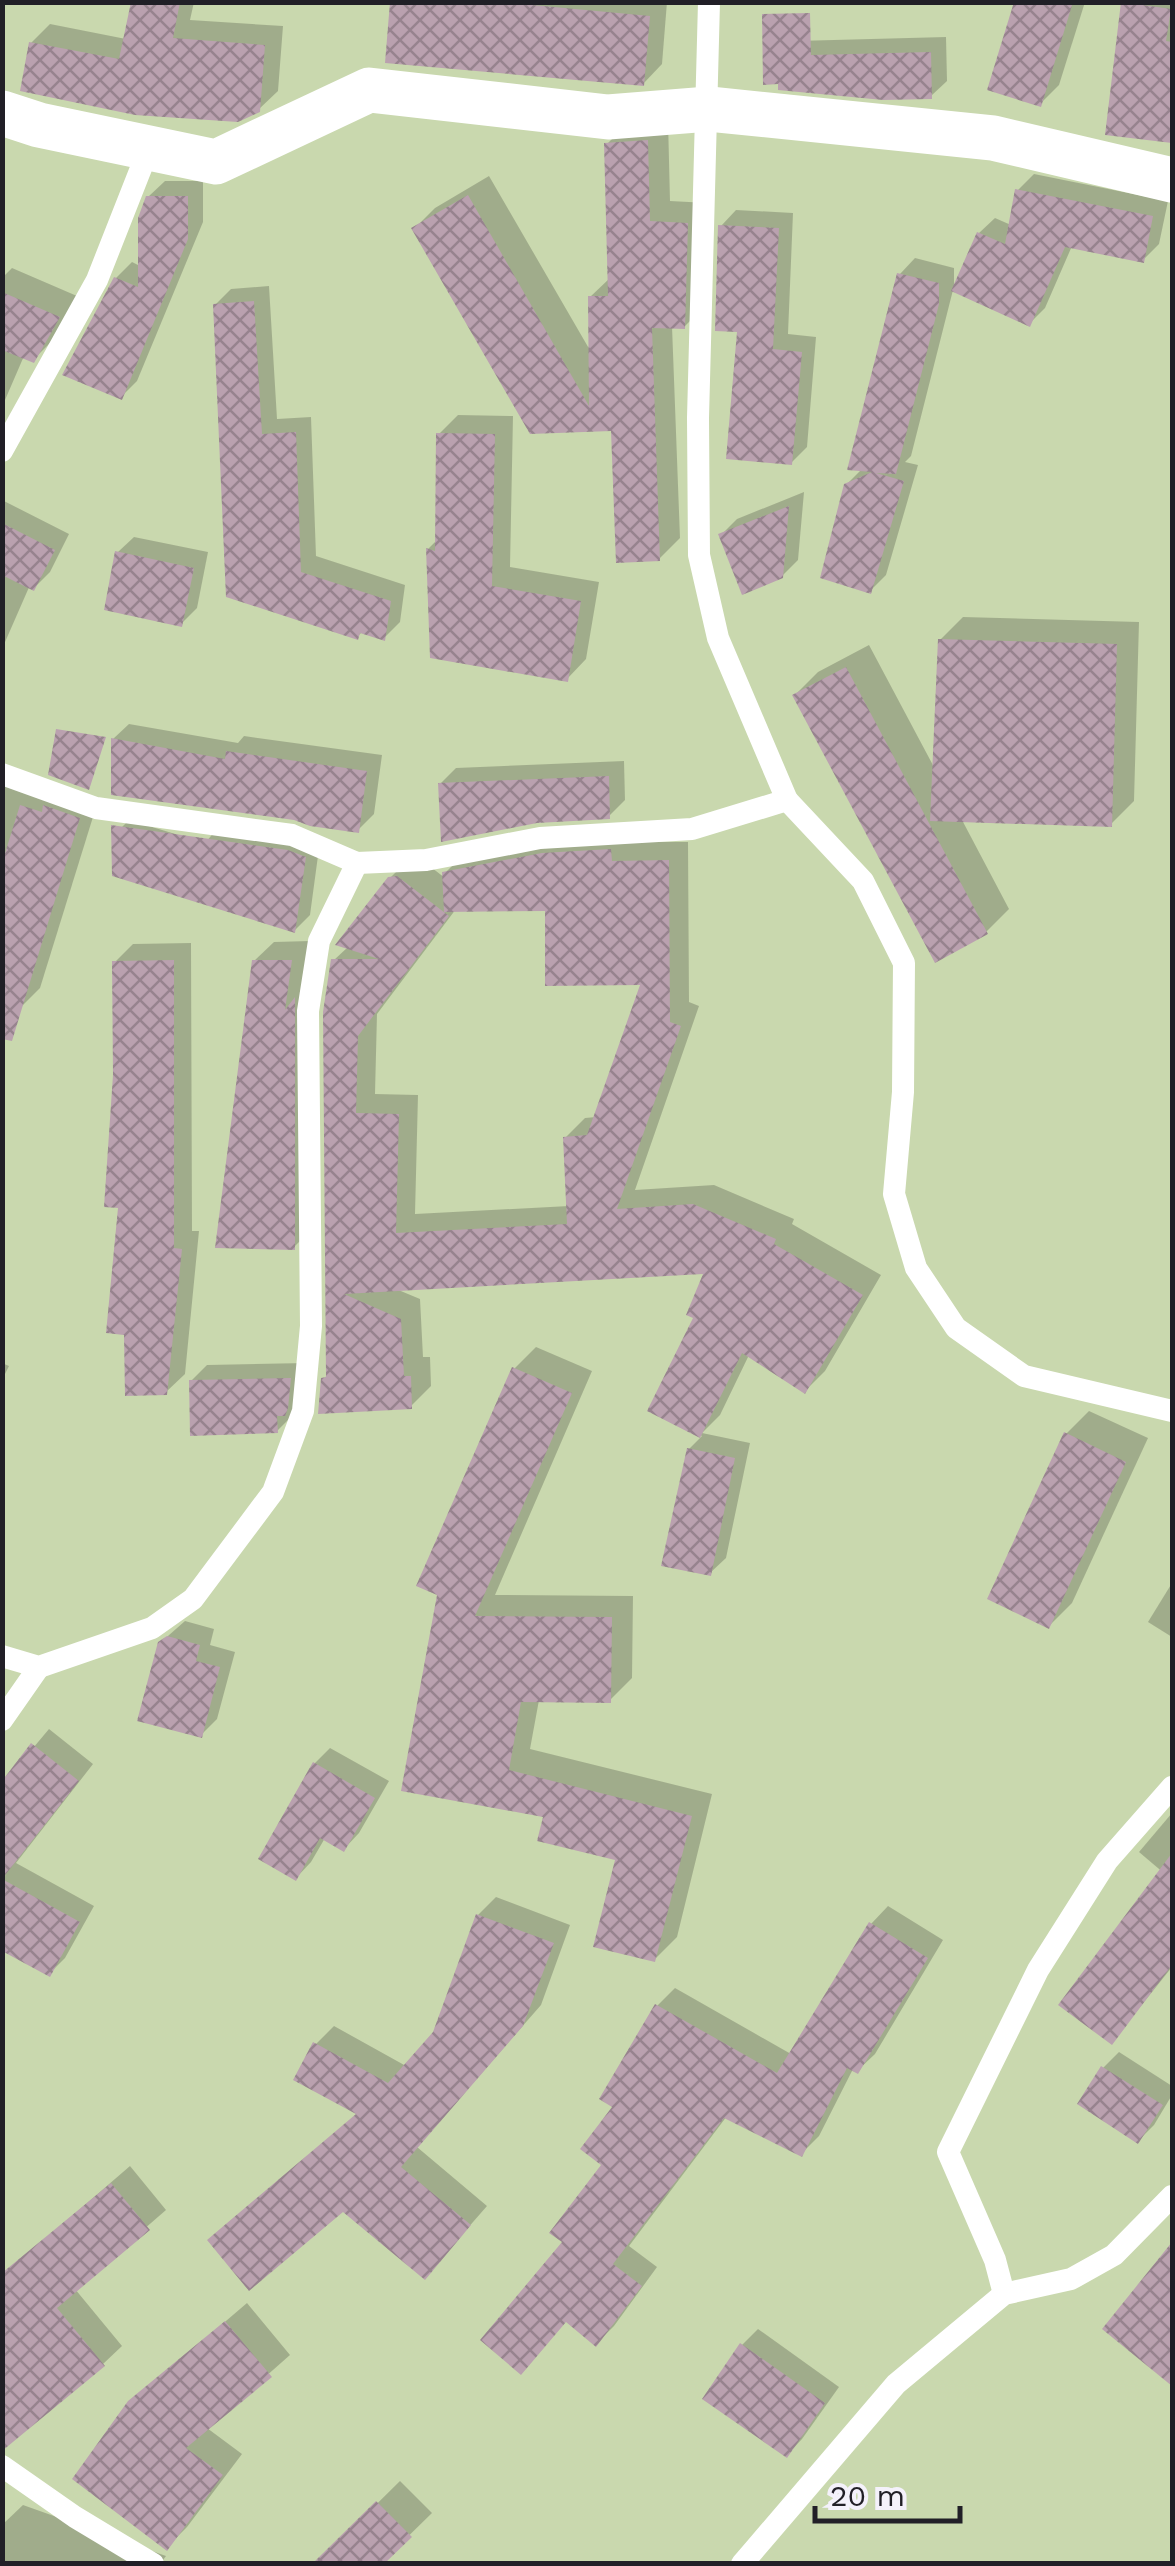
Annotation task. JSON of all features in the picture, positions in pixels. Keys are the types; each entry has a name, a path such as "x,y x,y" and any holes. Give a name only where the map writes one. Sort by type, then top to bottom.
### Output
{"street":[{"path":"2,114 216,162 369,90 608,116 709,109 993,138 1172,180"}],"lane":[{"path":"709,2 698,418 699,555 718,638 787,800 863,880 904,963 903,1092 894,1194 916,1268 956,1328 1024,1376 1172,1411"},
{"path":"2,452 97,280 149,148"},
{"path":"2,774 96,808 292,835 357,864 426,860 540,838 692,829 787,800"},
{"path":"2,1656 39,1667 152,1628 194,1599 273,1492 303,1412 312,1326 308,1011 319,942 357,864"},
{"path":"2,1720 39,1667"},
{"path":"1004,2294 995,2260 948,2152 1038,1970 1107,1861 1172,1786"},
{"path":"742,2564 896,2384 1004,2294 1071,2279 1114,2255 1172,2196"},
{"path":"2,2466 74,2517 153,2564"}],"green space":[{"path":"3,3 1172,3 1172,2563 3,2563"}],"building":[{"path":"131,2 180,2 173,38 265,45 260,112 238,122 135,115 20,91 29,42 119,59"},
{"path":"390,2 499,2 650,16 644,86 385,63"},
{"path":"1014,2 1073,2 1041,107 987,90"},
{"path":"1121,2 1171,9 1166,41 1172,42 1172,143 1105,135"},
{"path":"810,13 811,55 931,52 932,99 883,100 778,90 778,84 763,85 762,14"},
{"path":"648,140 650,221 688,223 685,329 652,328 660,561 616,563 611,431 530,434 411,228 468,195 589,406 588,296 608,296 604,143"},
{"path":"1015,189 1153,216 1144,263 1065,247 1030,327 951,291 977,232 1005,244"},
{"path":"146,196 188,196 188,239 122,400 62,375 114,277 138,287 138,218"},
{"path":"718,225 779,228 773,349 802,352 792,465 726,459 737,332 715,331"},
{"path":"897,273 939,283 939,304 896,474 876,473 904,481 871,594 820,578 844,484 872,472 847,470"},
{"path":"2,292 60,317 34,363 2,350"},
{"path":"254,301 262,434 296,432 301,572 391,601 385,641 360,633 358,640 226,597 213,304"},
{"path":"436,433 495,434 492,586 581,601 568,682 430,658 426,548 435,551"},
{"path":"789,506 783,578 742,595 718,534"},
{"path":"2,523 55,550 34,591 2,575"},
{"path":"115,551 194,568 182,627 104,610"},
{"path":"938,639 1117,644 1112,827 930,821"},
{"path":"846,667 988,934 935,963 792,695"},
{"path":"56,729 106,737 89,790 48,775"},
{"path":"111,738 225,759 226,751 367,771 359,833 294,820 111,795"},
{"path":"609,776 610,819 537,823 441,842 438,783"},
{"path":"20,805 42,812 43,805 80,818 12,1041 2,1039 2,863"},
{"path":"111,825 288,850 306,857 295,933 112,876"},
{"path":"611,849 612,861 669,860 670,1022 681,1026 617,1209 693,1204 776,1239 774,1244 863,1295 805,1394 742,1353 700,1438 647,1411 693,1318 686,1315 703,1274 344,1294 401,1319 404,1376 411,1376 412,1409 318,1414 321,1378 326,1377 323,1012 331,959 379,959 335,945 388,877 397,876 449,916 358,1036 356,1113 399,1114 396,1233 567,1224 563,1137 587,1135 640,985 545,986 545,911 444,912 442,872 542,853"},
{"path":"174,960 174,1248 182,1249 167,1395 125,1396 124,1335 106,1333 118,1208 104,1207 113,1075 112,961"},
{"path":"252,960 292,960 285,1010 295,997 295,1250 215,1248"},
{"path":"512,1367 572,1393 475,1616 612,1617 611,1703 521,1702 509,1770 692,1816 655,1962 593,1947 615,1860 537,1841 543,1817 401,1791 437,1595 416,1586"},
{"path":"291,1378 288,1408 285,1416 277,1416 278,1433 190,1436 189,1380"},
{"path":"1064,1432 1126,1462 1049,1629 987,1599"},
{"path":"687,1448 735,1458 711,1576 661,1566"},
{"path":"167,1636 200,1645 196,1661 220,1667 202,1738 137,1721 158,1642"},
{"path":"31,1743 79,1781 2,1879 2,1781"},
{"path":"313,1762 375,1798 344,1852 320,1838 296,1881 258,1859"},
{"path":"1172,1853 1172,1965 1112,2045 1058,2005"},
{"path":"2,1879 80,1922 50,1977 2,1951"},
{"path":"476,1914 554,1943 523,2026 401,2167 471,2225 425,2280 343,2212 249,2291 207,2240 356,2114 293,2080 313,2042 388,2083 433,2032"},
{"path":"869,1922 928,1958 858,2074 847,2068 802,2157 724,2118 613,2264 642,2286 596,2347 566,2322 521,2375 480,2340 562,2242 549,2233 601,2165 580,2149 612,2107 599,2099 655,2004 777,2073"},
{"path":"1101,2066 1163,2105 1138,2144 1077,2104"},
{"path":"111,2183 150,2230 57,2308 105,2366 2,2451 2,2273"},
{"path":"1172,2242 1172,2386 1102,2329"},
{"path":"225,2321 272,2377 186,2448 223,2475 167,2551 72,2479 128,2401"},
{"path":"740,2343 825,2403 787,2458 702,2399"},
{"path":"376,2501 412,2537 384,2564 312,2564"}]}
